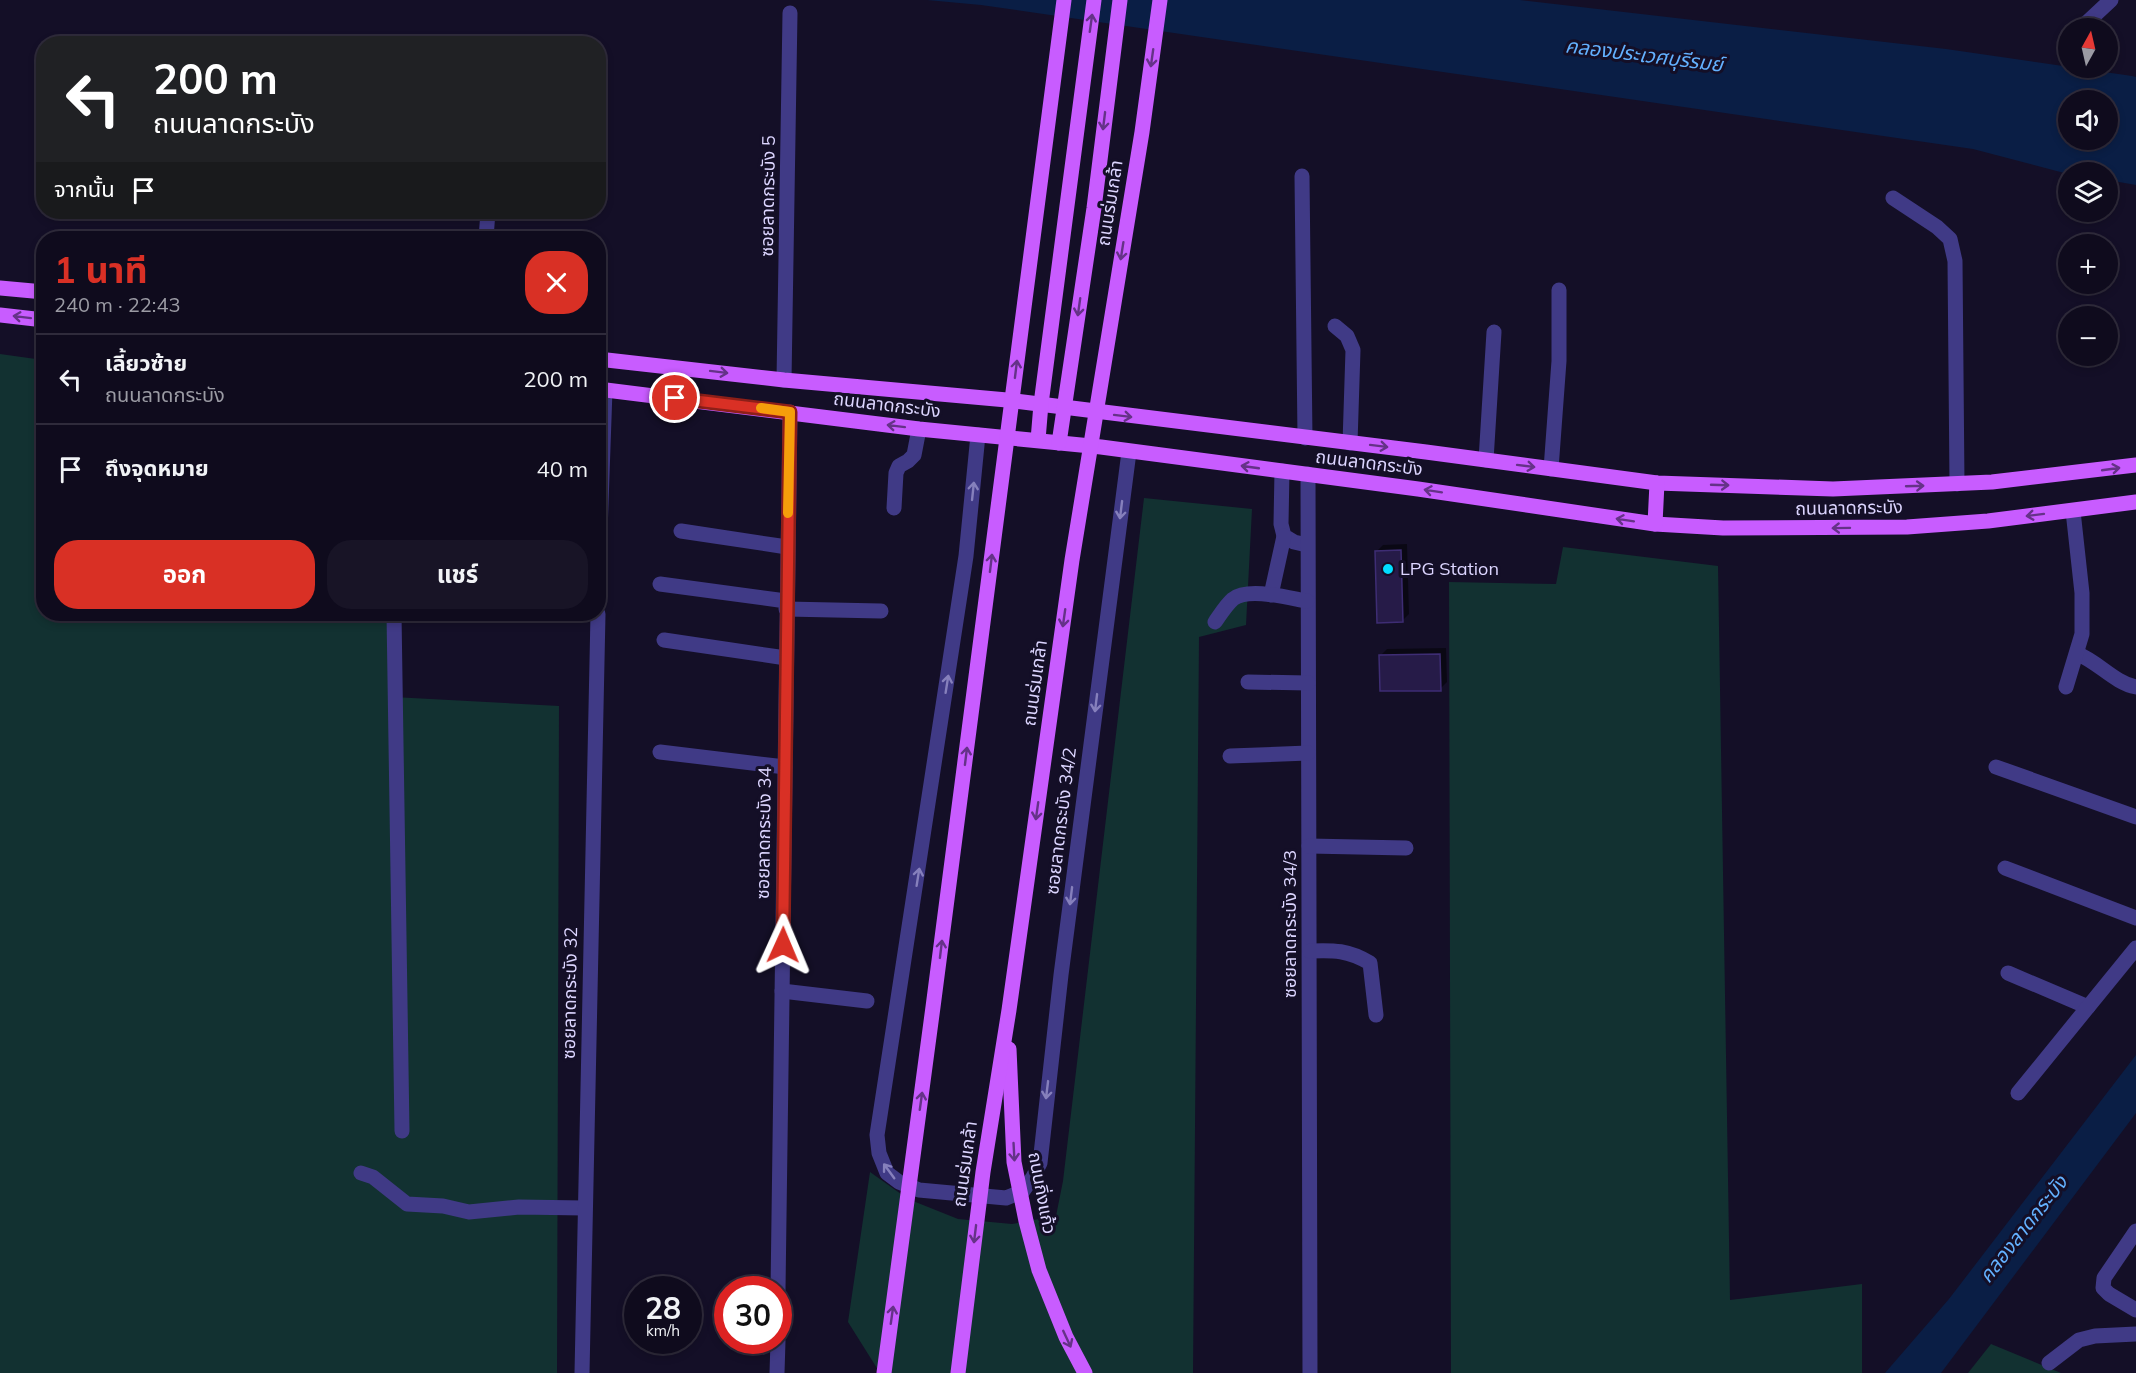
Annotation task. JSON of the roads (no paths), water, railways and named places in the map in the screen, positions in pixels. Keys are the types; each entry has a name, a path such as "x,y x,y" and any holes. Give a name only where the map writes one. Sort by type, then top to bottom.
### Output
{"main road":[{"path":"884,1373 1064,0"},
{"path":"1038,440 1094,0"},
{"name":"ถนนร่มเกล้า","path":"1059,443 1094,208 1120,0"},
{"name":"ถนนร่มเกล้า","path":"958,1373 983,1172 1009,1010 1072,560 1140,144 1160,0"},
{"path":"0,288 36,291"},
{"path":"0,315 36,319"},
{"name":"ถนนลาดกระบัง","path":"606,359 784,380 1041,405 1657,483 1833,489 1957,484 2136,465"},
{"name":"ถนนลาดกระบัง","path":"606,389 919,429 1038,440 1308,474 1655,525 1723,528 1907,527 1988,521 2136,502"},
{"path":"1655,525 1657,483"},
{"name":"ถนนกิ่งแก้ว","path":"1009,1010 1014,1162 1026,1221 1039,1270 1066,1337 1085,1373"}],"street":[{"path":"2091,18 2110,0"},
{"name":"ซอยลาดกระบัง 5","path":"784,380 790,13"},
{"path":"1302,176 1305,438"},
{"path":"1893,198 1937,227 1950,239 1955,261 1957,484"},
{"path":"1551,469 1559,361 1559,290"},
{"path":"1335,326 1347,336 1353,350 1350,443"},
{"path":"1486,460 1494,332"},
{"name":"ซอยลาดกระบัง 34","path":"778,1276 790,412"},
{"path":"894,508 896,473 899,466 914,455 919,429"},
{"name":"ซอยลาดกระบัง 34/2","path":"978,435 964,568 889,1069 877,1134 879,1154 887,1173 899,1182 920,1190 1006,1198 1023,1191 1034,1177 1040,1163 1061,975 1129,452"},
{"path":"1271,595 1284,536 1281,524 1282,471"},
{"name":"ซอยลาดกระบัง 34/3","path":"1308,474 1310,1373"},
{"path":"2066,687 2078,654 2082,634 2082,593 2073,511"},
{"path":"681,531 787,547"},
{"path":"1284,536 1294,542 1307,545"},
{"path":"660,584 786,605 881,611"},
{"path":"1215,622 1234,598 1245,593 1307,601"},
{"path":"394,621 402,1131"},
{"name":"ซอยลาดกระบัง 32","path":"582,1373 598,621"},
{"path":"664,640 786,658"},
{"path":"2078,654 2091,660 2122,682 2136,687"},
{"path":"1248,682 1308,683"},
{"path":"660,752 784,767"},
{"path":"1230,756 1308,753"},
{"path":"1996,766 2136,817"},
{"path":"1309,846 1406,848"},
{"path":"2005,868 2136,918"},
{"path":"2018,1093 2136,948"},
{"path":"1310,951 1341,950 1370,963 1376,1015"},
{"path":"2008,973 2088,1008"},
{"path":"782,991 867,1001"},
{"path":"361,1173 373,1177 407,1204 443,1206 469,1212 519,1207 584,1208"},
{"path":"2136,1231 2104,1278 2103,1288 2136,1310"},
{"path":"2049,1363 2079,1340 2096,1336 2136,1334"},
{"path":"777,1373 778,1354"}],"water":[{"name":"คลองประเวศบุรีรมย์","path":"927,0 1520,0 1946,49 2058,65 2058,78 2118,78 2118,74 2136,77 2136,185 2118,182 2118,162 2058,162 2058,171 1973,149 981,5"},
{"name":"คลองลาดกระบัง","path":"2136,1055 2136,1113 1941,1373 1885,1373 1949,1299"}],"place":[{"name":"LPG Station","path":"1388,569"}]}
